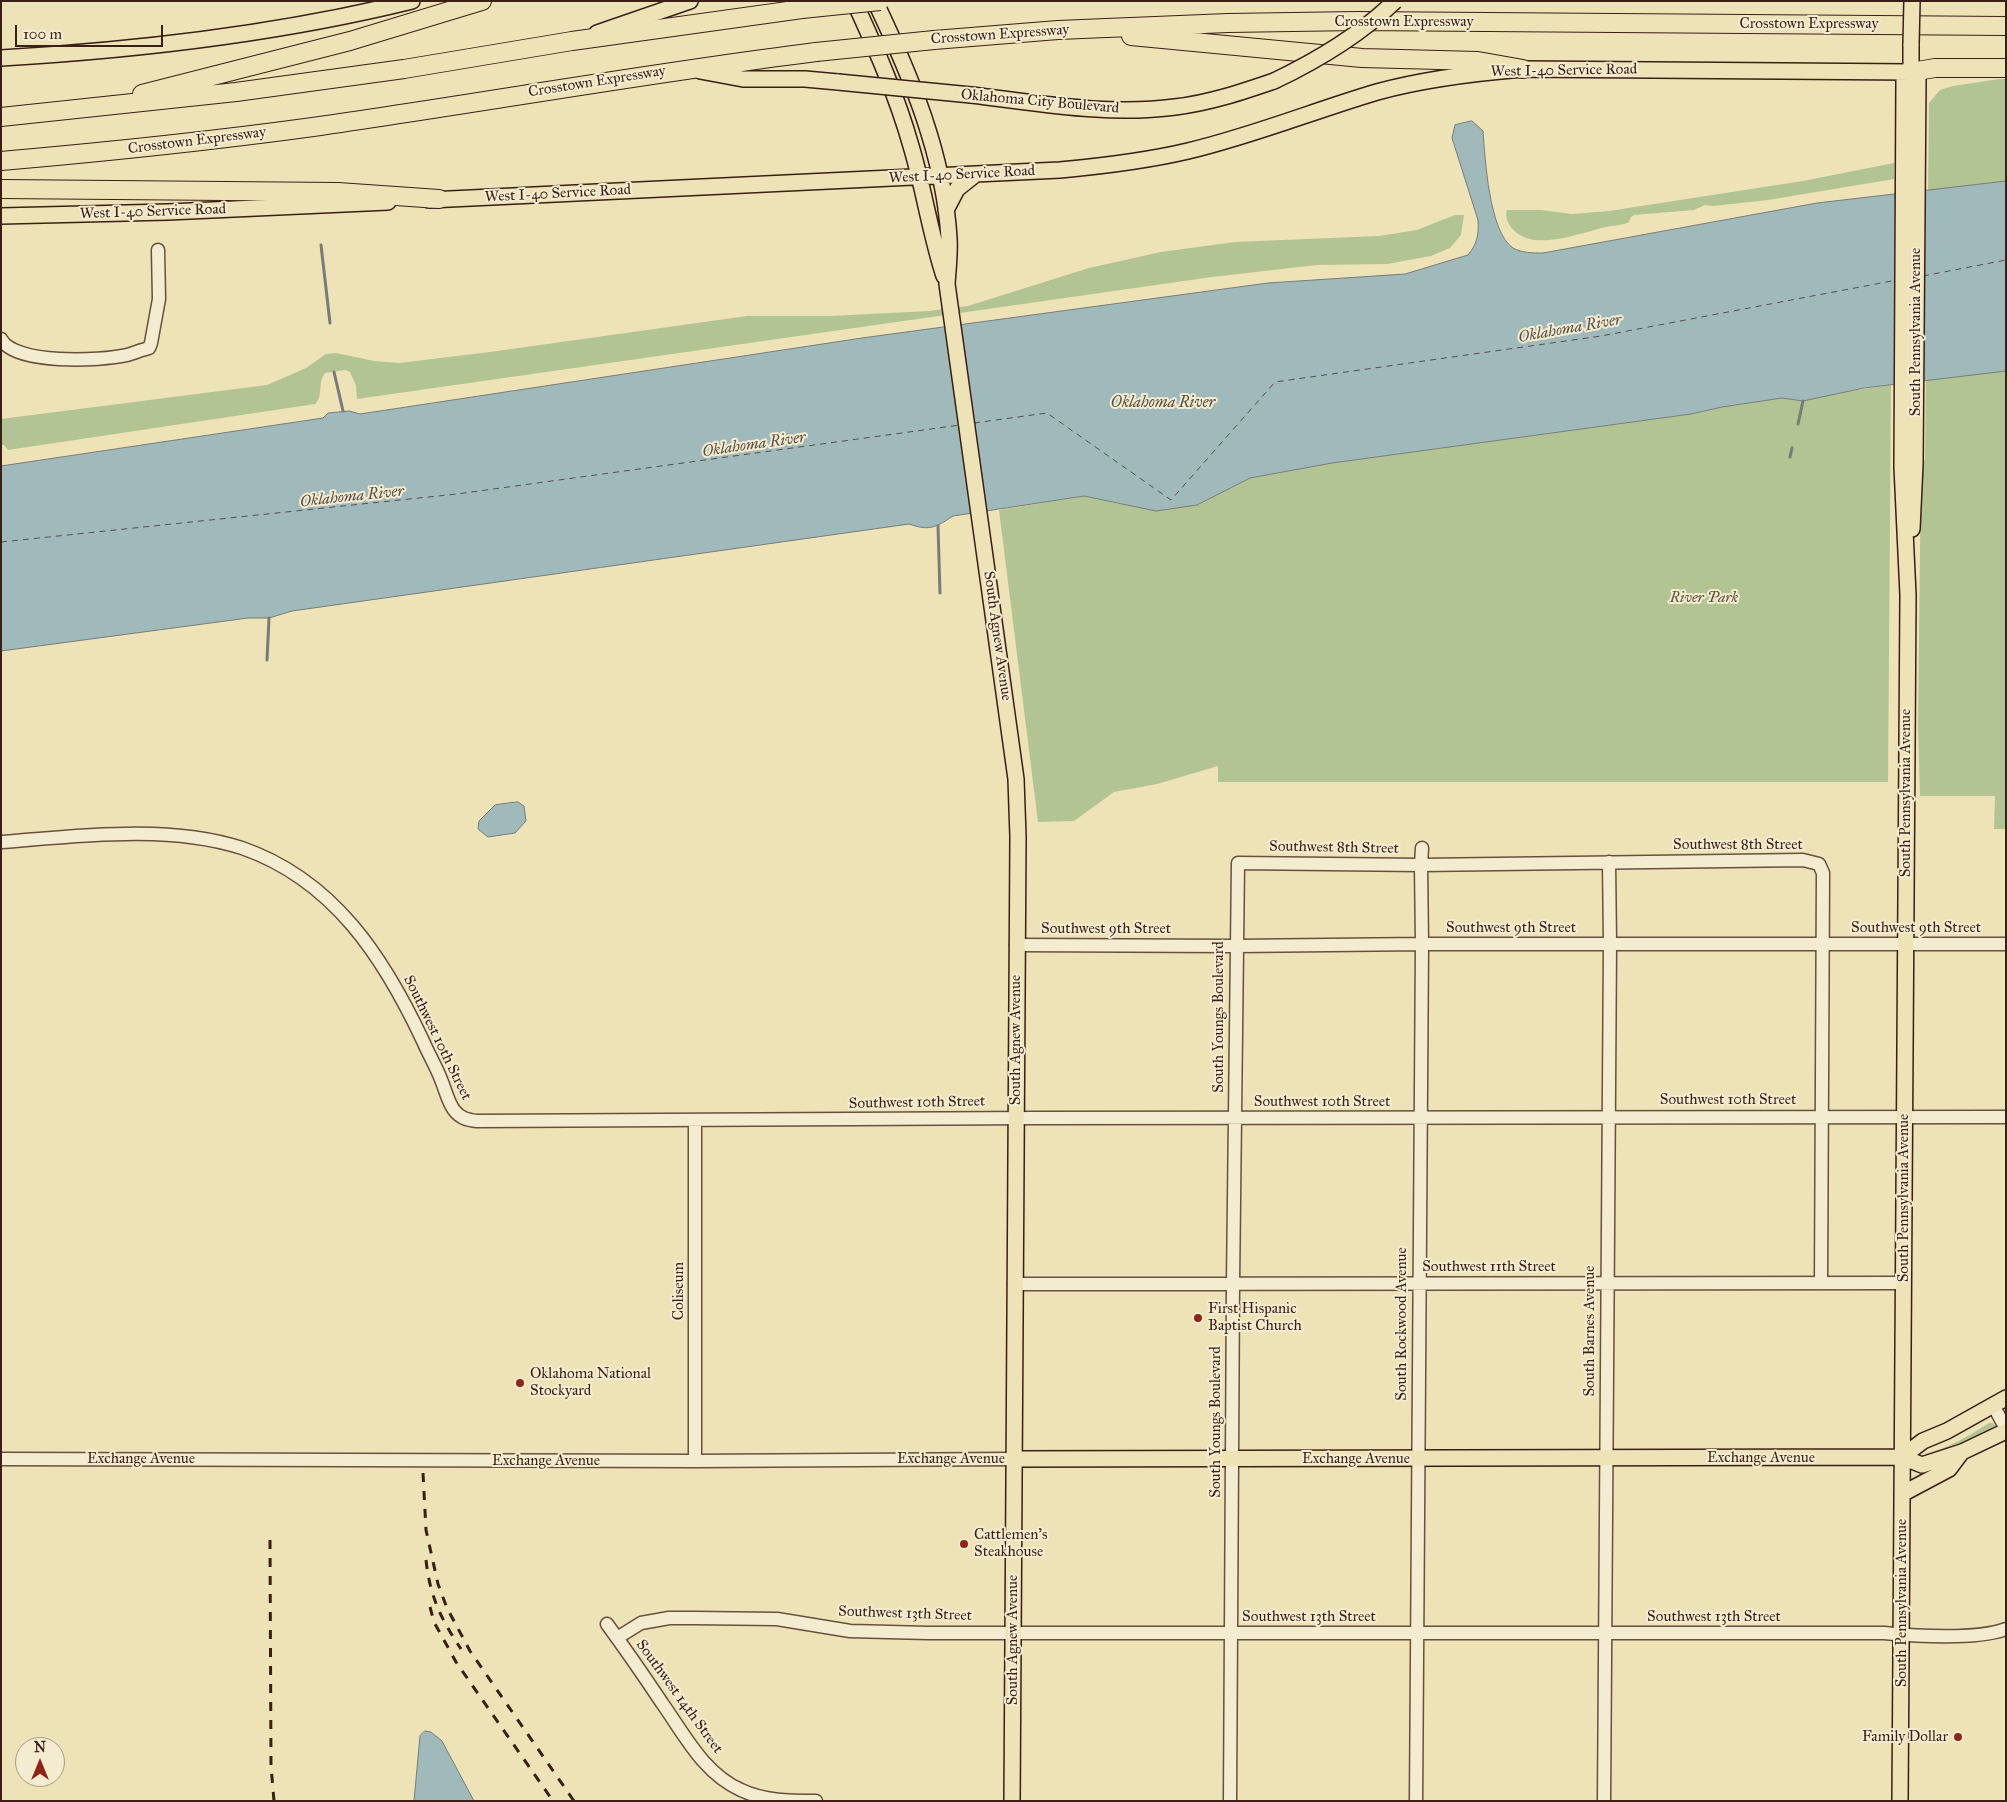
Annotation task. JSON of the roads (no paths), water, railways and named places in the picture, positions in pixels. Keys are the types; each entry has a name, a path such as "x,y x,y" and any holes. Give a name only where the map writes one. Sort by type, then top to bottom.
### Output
{"highway":[{"path":"76,110 350,41 482,1"},
{"path":"1,117 236,92 404,69 572,41 802,9 880,1"},
{"name":"Crosstown Expressway","path":"1,161 113,151 312,127 688,68 816,52 1058,30 1228,23 1357,21 2006,26"},
{"path":"1058,30 1242,45 1362,58 1478,61 1523,69"},
{"path":"1911,72 1935,68 2006,68"},
{"path":"1,190 338,192 439,199"}],"main road":[{"path":"1,58 154,46 224,37 303,24 412,1"},
{"path":"572,41 690,1"},
{"name":"South Agnew Avenue","path":"854,1 881,58 898,101 919,177 933,242 947,284 1016,780 1018,837 1012,1801"},
{"name":"South Agnew Avenue","path":"875,1 908,73 931,140 946,210 949,240 947,284"},
{"name":"Oklahoma City Boulevard","path":"688,68 743,79 838,82 1086,109 1150,110 1207,102 1274,80 1318,59 1373,21 1395,1"},
{"name":"South Pennsylvania Avenue","path":"1900,1801 1911,102 1904,80 1911,72 1912,1"},
{"name":"West I-40 Service Road","path":"1,216 168,212 1060,170 1146,160 1229,141 1378,92 1436,79 1523,69 1911,72"},
{"path":"946,210 957,189 977,174"},
{"path":"1902,1457 1923,1441 1947,1431 2000,1402"},
{"name":"Exchange Avenue","path":"1014,1459 1902,1457 1922,1465 1962,1452 2006,1430"},
{"path":"1902,1494 1949,1470 1962,1452"}],"street":[{"path":"1,339 12,350 35,358 126,356 148,348 151,343 159,299 158,250"},
{"name":"Southwest 10th Street","path":"1,842 84,835 159,834 187,836 242,848 264,857 297,876 317,889 340,910 385,970 409,1011 453,1109 466,1120 2006,1117"},
{"name":"South Rockwood Avenue","path":"1416,1801 1422,848"},
{"name":"Southwest 8th Street","path":"1238,863 1421,865 1803,860 1816,862 1821,866 1823,873 1821,1283"},
{"name":"South Barnes Avenue","path":"1604,1801 1609,862"},
{"name":"South Youngs Boulevard","path":"1230,1801 1232,1284 1238,863"},
{"name":"Southwest 9th Street","path":"1016,945 2006,944"},
{"name":"Coliseum","path":"695,1121 695,1461"},
{"name":"Southwest 11th Street","path":"1014,1284 1904,1283"},
{"path":"2000,1402 2006,1430"},
{"name":"Exchange Avenue","path":"1,1459 695,1461 1014,1459"},
{"name":"Southwest 13th Street","path":"618,1638 641,1623 669,1618 777,1619 859,1632 1230,1634 1884,1633 1901,1635 1981,1635 2006,1629"},
{"name":"Southwest 14th Street","path":"607,1624 695,1750 721,1778 739,1790 752,1795 773,1799 816,1801"}],"water":[{"name":"Oklahoma River","path":"1472,121 1483,131 1490,194 1498,227 1513,248 1528,252 1543,253 1817,203 2006,181 2006,371 1864,388 1803,401 1782,398 1722,407 1691,414 1332,463 1250,478 1197,505 1156,511 1084,496 953,516 927,528 909,524 292,611 269,618 248,618 1,651 1,466 323,418 328,413 349,411 360,414 862,338 1268,283 1405,274 1468,255 1474,247 1478,235 1478,220 1452,138 1455,125"},
{"path":"518,802 524,806 526,821 515,833 488,837 478,829 479,821 495,805"},
{"path":"425,1731 431,1732 442,1741 474,1801 414,1801 420,1736"}],"waterway":[{"path":"321,245 330,323"},
{"path":"334,372 343,411"},
{"path":"1798,424 1803,401"},
{"path":"1790,457 1792,448"},
{"path":"938,526 940,593"},
{"path":"267,660 269,618"}],"railway":[{"path":"423,1473 426,1530 438,1584 447,1608 470,1651 574,1801"},
{"path":"270,1540 271,1766 274,1801"},
{"path":"426,1560 434,1597 448,1628 461,1649"},
{"path":"430,1607 434,1622 456,1662 553,1801"}],"place":[{"name":"First Hispanic Baptist Church","path":"1198,1318"},
{"name":"Oklahoma National Stockyard","path":"520,1383"},
{"name":"Cattlemen's Steakhouse","path":"964,1544"},
{"name":"Family Dollar","path":"1958,1737"}],"park label":[{"name":"River Park","path":"1704,598"}]}
